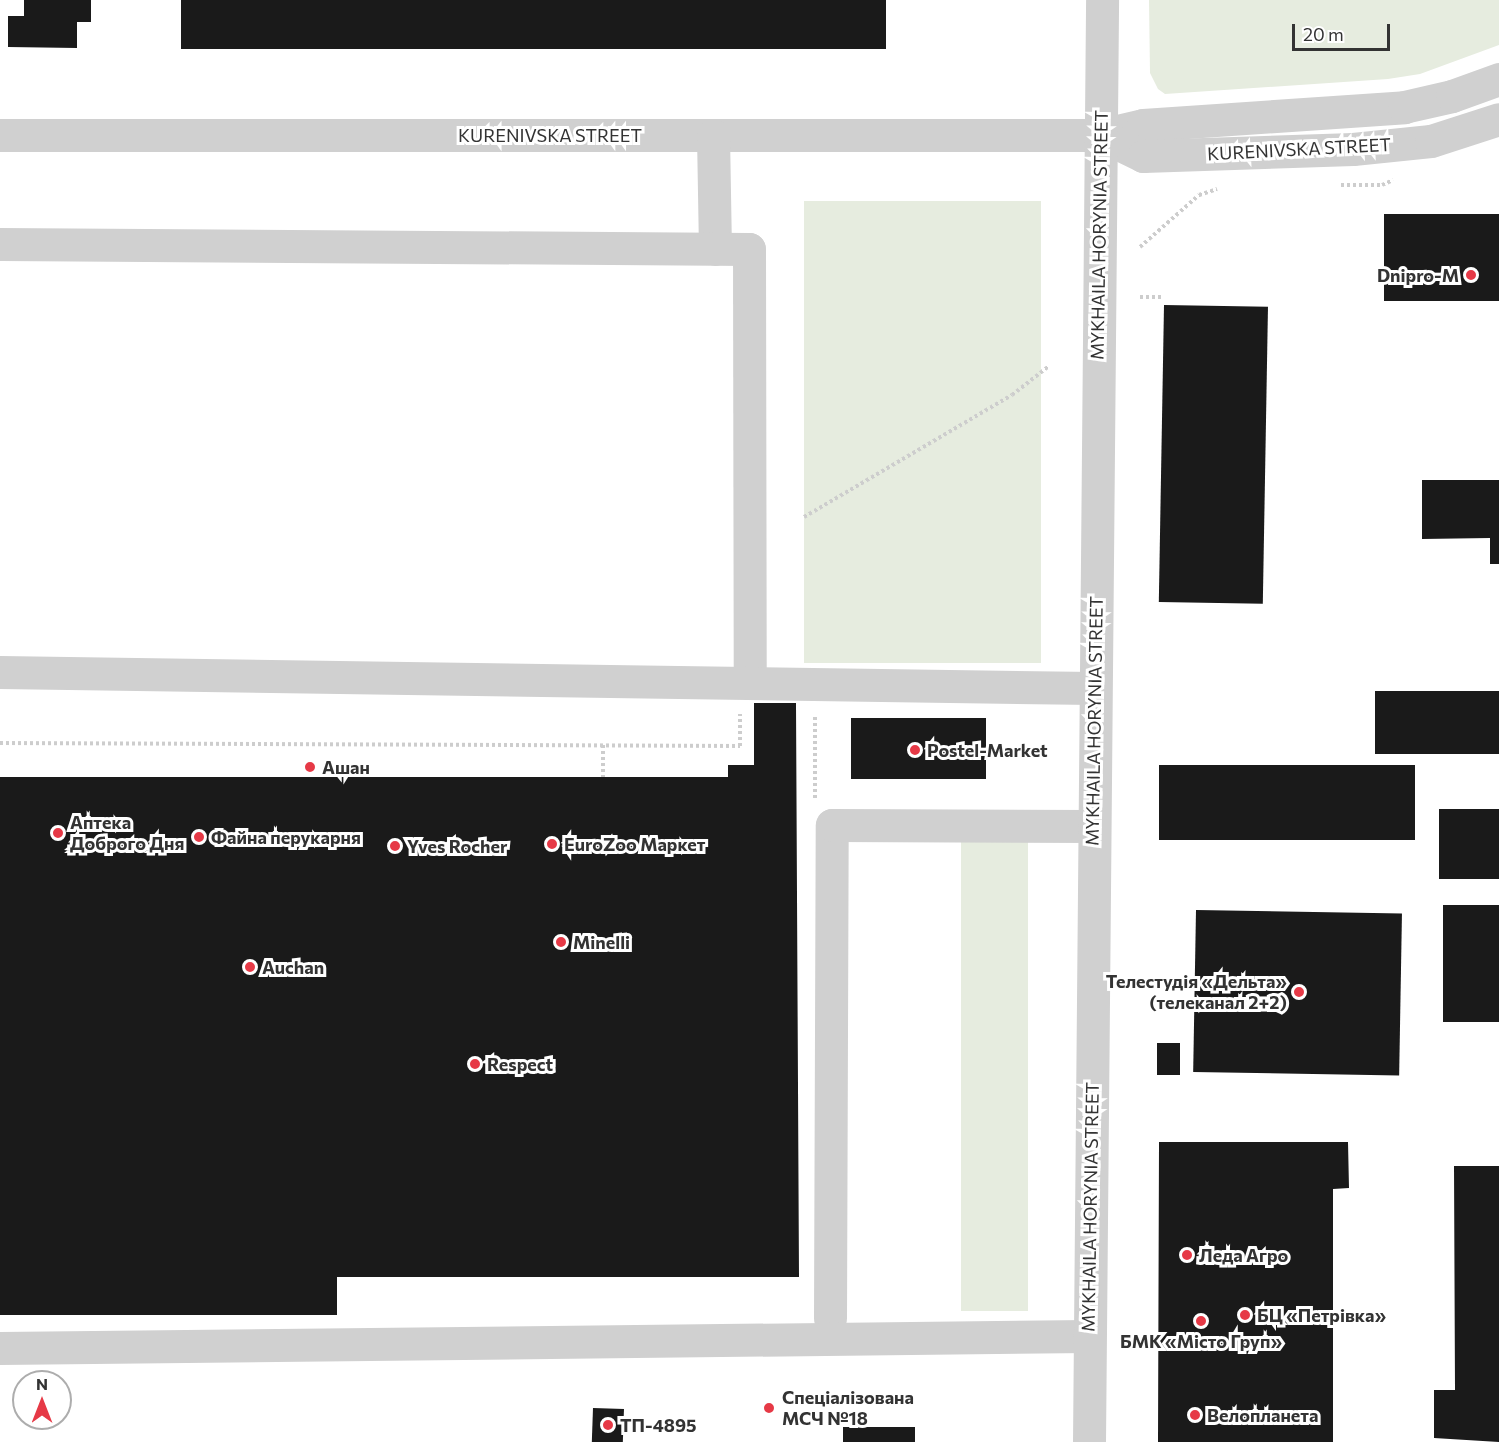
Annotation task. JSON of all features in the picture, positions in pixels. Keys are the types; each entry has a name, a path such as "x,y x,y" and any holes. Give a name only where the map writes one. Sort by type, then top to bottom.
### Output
{"street":[{"name":"MYKHAILA HORYNIA STREET","path":"1089,1442 1102,0"},
{"name":"KURENIVSKA STREET","path":"0,135 1100,135 1143,125 1404,107 1452,96 1499,79"},
{"name":"KURENIVSKA STREET","path":"1100,135 1143,156 1353,149 1431,141 1499,120"},
{"path":"713,135 715,249"},
{"path":"0,244 749,249 750,683"},
{"path":"0,672 1094,688"},
{"path":"830,1318 832,825 1093,826"},
{"path":"0,1348 1089,1336"}],"path":[{"path":"1140,297 1164,297"},
{"path":"804,517 1012,395 1049,366"},
{"path":"0,743 740,746"},
{"path":"603,745 603,777"}],"shaded area":[{"path":"1149,0 1499,0 1499,45 1420,74 1388,79 1165,94 1158,89 1150,73"},
{"path":"804,201 1041,201 1041,663 804,663"},
{"path":"961,836 1028,836 1028,1311 961,1311"}],"building":[{"path":"24,0 91,0 91,22 77,22 77,48 8,47 8,16 24,16"},
{"path":"181,0 886,0 886,49 181,49"},
{"path":"1384,214 1499,214 1499,301 1384,301"},
{"path":"1164,305 1268,307 1263,604 1159,602"},
{"path":"1422,480 1499,480 1499,564 1490,564 1490,538 1422,539"},
{"path":"1375,691 1499,691 1499,754 1375,754"},
{"path":"754,703 796,703 799,1277 337,1277 337,1315 0,1315 0,777 728,777 728,765 754,765"},
{"path":"851,718 986,718 986,779 851,779"},
{"path":"1159,765 1415,765 1415,840 1159,840"},
{"path":"1439,809 1499,809 1499,879 1439,879"},
{"path":"1443,905 1499,905 1499,1022 1443,1022"},
{"name":"Телестудія «Дельта» (телеканал 2+2)","path":"1196,910 1402,914 1399,1076 1193,1072"},
{"path":"1157,1043 1180,1043 1180,1075 1157,1075"},
{"name":"БЦ «Петрівка»","path":"1159,1142 1348,1142 1349,1188 1333,1189 1333,1442 1158,1442"},
{"path":"1454,1166 1499,1166 1499,1442 1434,1438 1434,1390 1455,1390"},
{"name":"ТП-4895","path":"593,1408 624,1409 623,1442 592,1442"},
{"path":"843,1427 915,1427 915,1442 843,1442"}],"place":[{"name":"Dnipro-M","path":"1471,275"},
{"name":"Postel-Market","path":"915,750"},
{"name":"Ашан","path":"310,767"},
{"name":"Аптека Доброго Дня","path":"58,833"},
{"name":"Файна перукарня","path":"199,837"},
{"name":"EuroZoo Маркет","path":"552,844"},
{"name":"Yves Rocher","path":"395,846"},
{"name":"Minelli","path":"561,942"},
{"name":"Auchan","path":"250,967"},
{"name":"Телестудія «Дельта» (телеканал 2+2)","path":"1299,992"},
{"name":"Respect","path":"475,1064"},
{"name":"Леда Агро","path":"1187,1255"},
{"name":"БЦ «Петрівка»","path":"1245,1315"},
{"name":"БМК «Місто Груп»","path":"1201,1321"},
{"name":"Спеціалізована МСЧ №18","path":"769,1408"},
{"name":"Велопланета","path":"1195,1415"},
{"name":"ТП-4895","path":"608,1425"}]}
